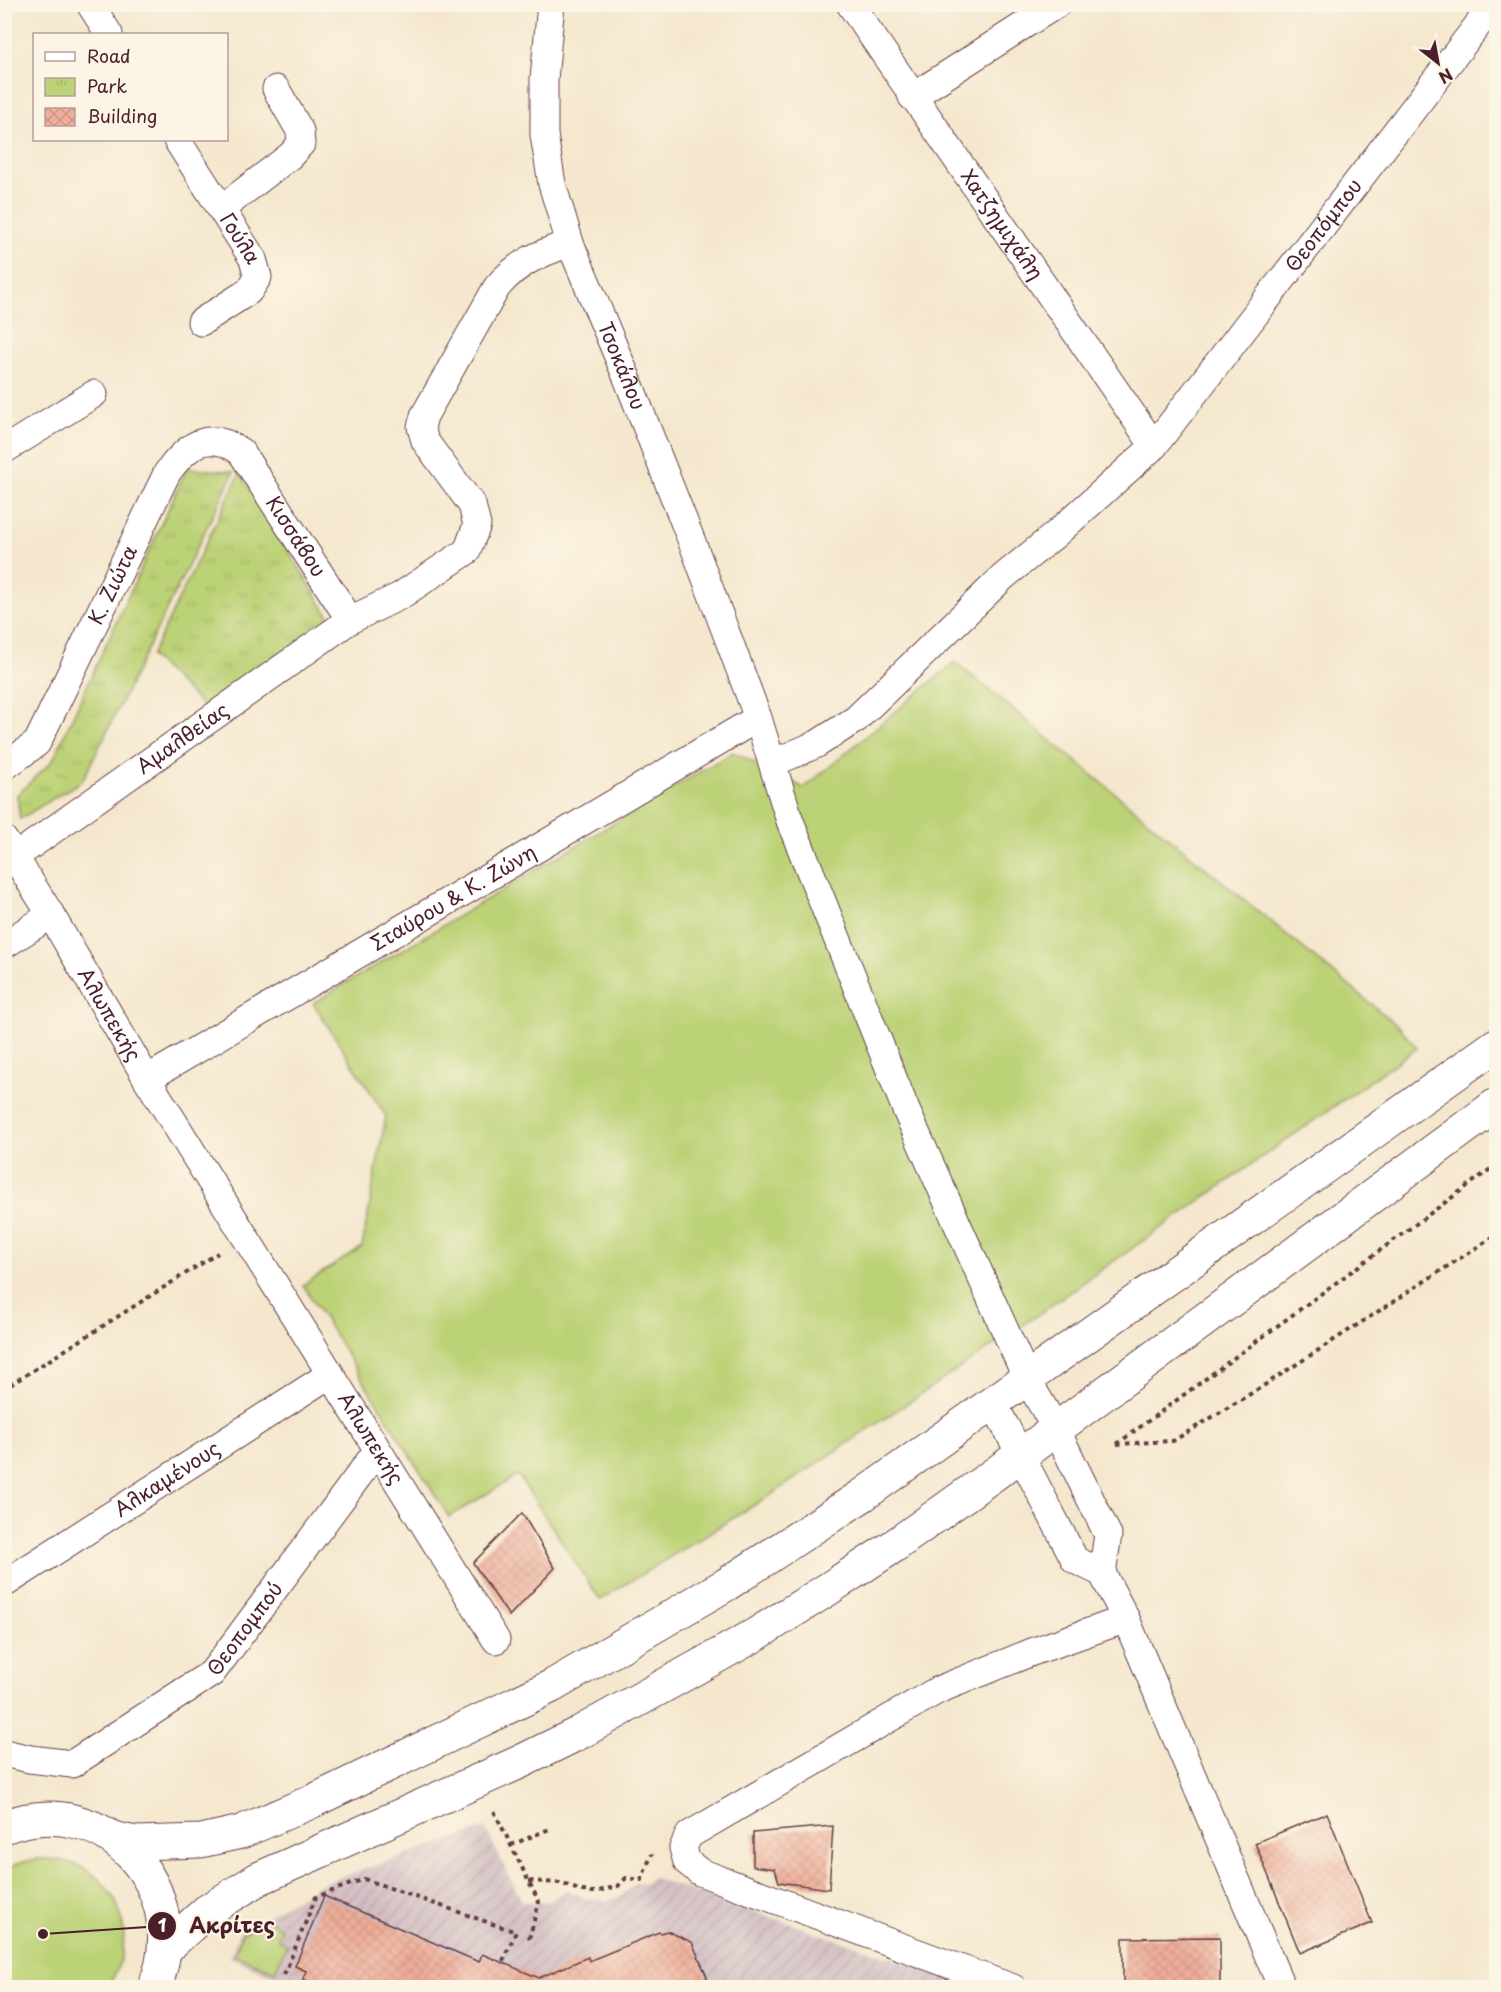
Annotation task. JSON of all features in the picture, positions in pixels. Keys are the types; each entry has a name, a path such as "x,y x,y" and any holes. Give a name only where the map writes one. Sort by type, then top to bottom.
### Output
{"highway":[{"path":"113,1838 136,1843 201,1841 241,1832 313,1801 552,1686 727,1584 863,1495 1497,1045"},
{"path":"165,1949 207,1911 258,1879 520,1762 579,1733 755,1635 894,1545 1021,1455 1497,1105"},
{"path":"4,1827 28,1820 51,1818 73,1821 113,1838 129,1851 153,1884 165,1923 163,1962 154,1987"}],"street":[{"path":"90,4 108,33"},
{"name":"Τσοκάλου","path":"551,4 544,79 544,135 552,184 570,243 652,440 758,718 790,821 906,1110 1027,1379 1056,1429 1108,1535 1102,1573"},
{"name":"Χατζημιχάλη","path":"850,4 1154,446"},
{"path":"912,97 1057,4"},
{"name":"Θεοπόμπου","path":"773,763 817,744 856,719 1004,577 1056,534 1154,446 1494,4"},
{"path":"222,209 290,156 301,144 300,131 276,89"},
{"name":"Γούλα","path":"178,141 254,259 258,277 249,291 201,322"},
{"name":"Αμαλθείας","path":"10,848 350,620 400,596 467,551 477,525 472,504 425,441 421,427 424,416 497,286 509,272 531,257 570,243"},
{"path":"4,450 94,394"},
{"name":"Κ. Ζιώτα","path":"4,767 37,743 167,472 176,460 200,442 215,440 230,444 241,452"},
{"name":"Κισσάβου","path":"241,452 350,620"},
{"name":"Σταύρου & Κ. Ζώνη","path":"147,1079 758,718"},
{"name":"Αλωπεκής","path":"10,848 147,1079 329,1375 496,1640"},
{"path":"4,945 51,915"},
{"name":"Αλκαμένους","path":"4,1584 329,1375"},
{"path":"994,1404 1075,1560 1102,1573 1126,1619 1282,1988"},
{"name":"Θεοπομπού","path":"4,1753 72,1764 212,1673 377,1452"},
{"path":"1013,1988 700,1872 687,1862 683,1848 689,1834 938,1690 1032,1652 1126,1619"}],"path":[{"path":"1497,1165 1117,1444 1173,1441 1260,1388 1497,1235"},
{"path":"10,1385 244,1237"},
{"path":"492,1805 539,1902 530,1939"},
{"path":"511,1845 552,1828"},
{"path":"529,1881 560,1883 582,1891 606,1891 618,1886 626,1878 641,1880 654,1850"},
{"path":"284,1975 316,1897 364,1879 516,1932 502,1962"}],"shaded area":[{"path":"485,1828 522,1902 549,1902 565,1890 585,1898 606,1901 621,1896 637,1883 646,1884 651,1877 978,1987 284,1988 286,1982 230,1957 240,1931 324,1883"}],"green space":[{"path":"187,468 234,472 83,780 20,819 17,795 53,760"},
{"path":"240,473 334,624 208,711 151,656"},
{"path":"955,662 1399,1027 1417,1048 1003,1339 769,1496 600,1600 518,1475 449,1517 303,1285 362,1247 386,1116 313,1003 733,752 804,788"},
{"path":"51,1859 74,1864 91,1873 105,1885 115,1900 124,1935 117,1971 107,1987 5,1987 5,1870 19,1863"},
{"path":"268,1919 281,1929 278,1939 287,1944 275,1971 234,1955 242,1934"}],"building":[{"path":"522,1513 555,1568 509,1616 473,1563"},
{"path":"1327,1813 1372,1923 1300,1953 1255,1843"},
{"path":"833,1826 829,1889 779,1882 775,1869 753,1866 753,1833"},
{"path":"324,1896 479,1962 482,1954 539,1978 588,1957 589,1961 659,1932 667,1931 692,1942 707,1977 703,1988 323,1988 303,1979 306,1971 295,1966"},
{"path":"1220,1937 1220,1984 1123,1984 1123,1938"}],"place":[{"name":"Ακρίτες","path":"43,1934"}]}
